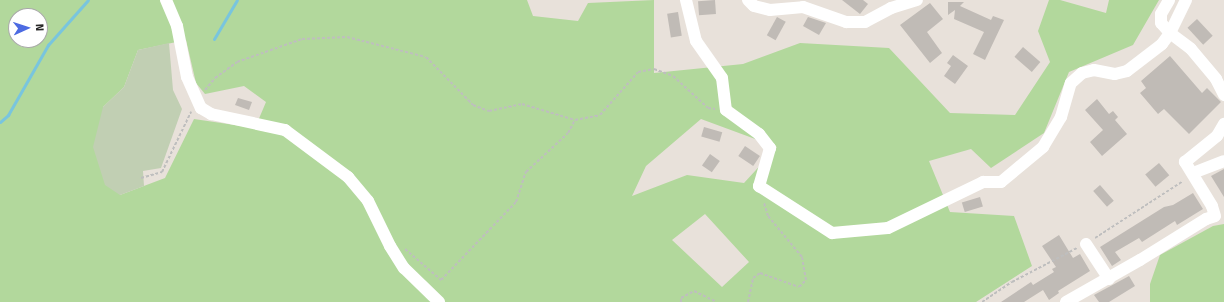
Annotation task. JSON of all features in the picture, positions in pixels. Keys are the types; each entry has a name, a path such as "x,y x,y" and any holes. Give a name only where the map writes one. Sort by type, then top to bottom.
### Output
{"street":[{"path":"166,0 177,26 187,77 196,102 211,114 286,130 298,138 361,190 390,246 422,288 440,302"},
{"path":"686,0 696,42 722,78 726,110 759,134 770,148 759,186 832,233 888,228 983,182 1001,182 1044,147 1061,117 1071,83 1082,73 1094,70 1115,74 1126,71 1162,44 1170,33 1186,0"},
{"path":"748,0 754,6 770,10 804,7 846,22 865,22 892,8 917,0"},
{"path":"1169,0 1161,14 1161,23 1170,33 1191,48 1216,79 1224,95"},
{"path":"1066,302 1109,279 1206,219 1216,216 1212,206 1186,162 1217,136 1224,124"},
{"path":"1193,173 1224,160"},
{"path":"1086,244 1109,279"}],"path":[{"path":"141,178 162,172 196,102 215,78 237,62 302,39 347,37 426,57 473,105 489,111 522,104 575,120 600,115 638,72 654,69 673,76 708,108 726,110"},
{"path":"390,246 408,250 441,280 516,202 526,172 568,133 575,120"},
{"path":"748,302 752,278 760,272 799,287 806,280 802,257 768,216 759,186"},
{"path":"681,302 682,298 694,291 717,302"}],"green space":[{"path":"0,0 527,0 533,16 578,21 588,3 654,0 654,73 743,64 800,43 889,48 950,113 1015,115 1050,62 1038,31 1049,0 1060,0 1106,13 1109,0 1159,0 1133,45 1069,72 1044,133 991,168 971,149 929,161 950,212 1014,216 1032,266 976,302 0,302","holes":["186,40 196,83 205,94 244,86 266,102 255,128 194,119 165,178 120,195 103,107 124,87 138,50","701,119 777,147 744,183 687,175 632,196 646,166","705,214 749,262 722,287 672,240"]},
{"path":"169,43 173,90 182,109 161,168 143,171 144,186 120,195 105,185 93,147 103,107 124,87 138,50"},
{"path":"1224,224 1224,302 1150,302 1150,284 1160,255 1213,226"}],"building":[{"path":"715,0 716,14 699,15 698,1"},
{"path":"842,0 863,0 868,4 860,14"},
{"path":"948,2 964,2 960,6 991,20 993,16 1004,20 985,60 973,54 984,32 954,19 955,10 948,15"},
{"path":"930,3 943,19 927,32 942,53 930,63 900,25"},
{"path":"678,12 682,36 671,37 667,14"},
{"path":"777,17 786,22 776,40 767,35"},
{"path":"808,17 826,23 819,35 803,26"},
{"path":"1197,19 1213,36 1203,45 1187,28"},
{"path":"1023,47 1040,62 1032,72 1014,57"},
{"path":"953,55 968,66 955,84 944,76 951,66 947,63"},
{"path":"1170,56 1202,93 1207,88 1221,102 1189,134 1164,109 1158,114 1140,93 1146,88 1141,81"},
{"path":"238,98 252,102 249,110 235,105"},
{"path":"1097,99 1109,114 1113,111 1118,117 1115,120 1127,134 1102,156 1090,142 1103,130 1085,110"},
{"path":"704,127 722,132 720,142 701,137"},
{"path":"745,146 760,156 753,166 738,156"},
{"path":"710,154 720,161 712,172 702,165"},
{"path":"1159,163 1169,175 1155,187 1145,175"},
{"path":"1224,169 1224,197 1211,176"},
{"path":"1100,185 1114,201 1107,207 1093,191"},
{"path":"1193,193 1203,209 1177,225 1175,221 1142,242 1139,238 1115,252 1121,260 1112,266 1100,247 1164,207 1173,205"},
{"path":"980,197 983,207 965,212 962,203"},
{"path":"1059,235 1073,258 1080,254 1090,271 1058,291 1059,293 1049,300 1043,290 1024,302 1001,302 1031,282 1033,285 1054,272 1052,269 1056,267 1042,246"},
{"path":"1129,276 1135,286 1109,302 1099,302 1094,295"}],"waterway":[{"path":"0,122 8,115 48,45 88,0"},
{"path":"214,39 237,0"}]}
